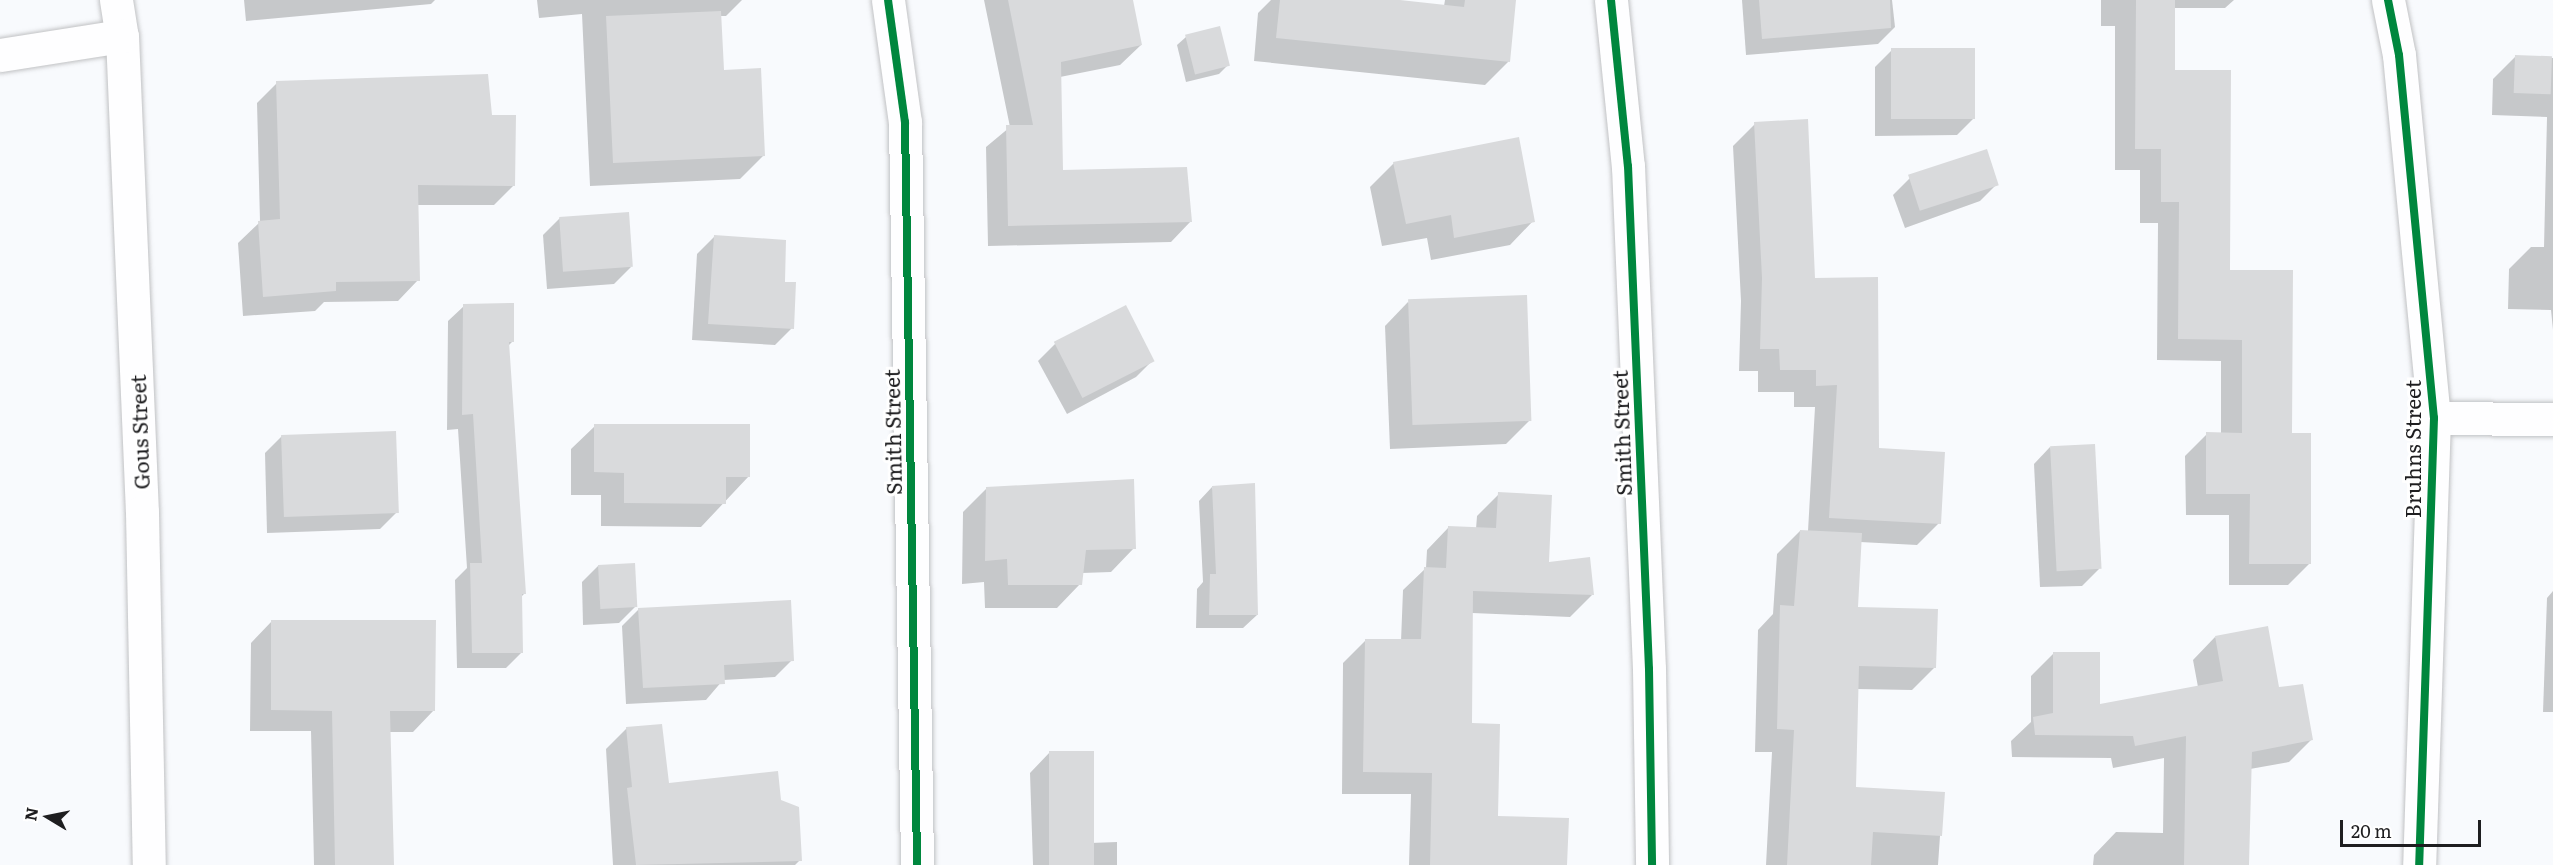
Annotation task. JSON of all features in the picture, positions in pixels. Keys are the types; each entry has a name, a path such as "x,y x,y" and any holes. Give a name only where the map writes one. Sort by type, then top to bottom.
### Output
{"street":[{"name":"Gous Street","path":"116,0 122,36 142,512 148,865"},
{"name":"Smith Street","path":"888,0 905,122 917,865"},
{"name":"Smith Street","path":"1611,0 1628,166 1648,669 1652,865"},
{"name":"Bruhns Street","path":"2388,0 2399,55 2434,418 2419,865"},
{"path":"0,55 122,36"},
{"path":"2434,418 2553,419"}],"building":[{"path":"1008,0 1133,0 1142,45 1061,62 1063,170 1187,167 1192,222 1008,226 1006,125 1033,125"},
{"path":"1280,0 1400,0 1464,7 1465,0 1516,0 1510,62 1276,38"},
{"path":"1759,0 1890,0 1891,28 1762,39"},
{"path":"2136,0 2175,0 2175,70 2231,70 2230,270 2293,270 2292,433 2311,433 2311,564 2249,564 2250,494 2206,494 2206,432 2242,433 2242,340 2178,339 2179,202 2161,202 2161,149 2135,149"},
{"path":"721,11 724,70 761,68 765,156 613,163 606,16"},
{"path":"1220,26 1230,66 1195,74 1185,35"},
{"path":"1891,48 1975,48 1975,119 1891,119"},
{"path":"2515,55 2552,56 2551,94 2514,93"},
{"path":"488,74 492,115 516,115 515,186 418,185 420,281 336,282 336,291 263,297 258,221 280,219 276,81"},
{"path":"1808,119 1815,278 1878,277 1879,448 1945,452 1941,524 1829,518 1837,385 1816,386 1816,370 1780,370 1779,349 1760,349 1762,278 1754,122"},
{"path":"1519,137 1535,222 1454,238 1451,215 1406,224 1393,162"},
{"path":"1987,149 1999,185 1920,211 1908,175"},
{"path":"629,212 633,267 563,272 559,217"},
{"path":"714,235 786,240 785,282 796,282 794,329 708,324"},
{"path":"1527,295 1531,421 1412,425 1408,299"},
{"path":"514,303 514,342 509,342 526,594 522,594 523,653 472,653 470,563 482,563 473,414 462,415 463,304"},
{"path":"1126,305 1155,361 1082,398 1054,342"},
{"path":"594,424 750,424 750,477 726,477 726,504 624,503 624,473 594,472"},
{"path":"396,431 399,513 284,517 281,435"},
{"path":"2095,444 2102,569 2057,571 2050,446"},
{"path":"1134,479 1136,549 1086,550 1082,585 1008,585 1007,559 985,561 986,487"},
{"path":"1255,483 1258,615 1209,615 1210,574 1216,574 1212,486"},
{"path":"1498,492 1552,495 1549,562 1590,557 1594,595 1473,591 1472,723 1500,724 1498,816 1569,818 1567,865 1430,865 1432,773 1363,772 1365,639 1421,639 1424,567 1446,568 1448,526 1496,528"},
{"path":"1800,530 1862,533 1858,607 1938,609 1936,668 1859,666 1856,787 1945,792 1942,836 1873,832 1871,865 1787,865 1794,730 1777,729 1780,605 1794,606"},
{"path":"635,563 637,607 600,609 598,565"},
{"path":"791,600 794,661 724,665 725,684 643,688 638,608"},
{"path":"271,620 436,620 435,711 390,711 394,865 335,865 332,711 271,710"},
{"path":"2268,626 2279,687 2303,684 2313,740 2252,752 2249,865 2184,865 2186,736 2135,746 2133,736 2035,735 2033,717 2053,713 2053,652 2100,652 2100,704 2223,681 2215,636"},
{"path":"662,724 669,783 778,771 781,800 799,807 802,861 636,865 627,788 632,787 626,727"},
{"path":"1049,751 1094,751 1094,865 1049,865"}],"cycle path":[{"path":"888,0 905,122 917,865"},
{"path":"1611,0 1628,166 1649,669 1652,865"},
{"path":"2388,0 2399,55 2434,418 2419,865"}]}
